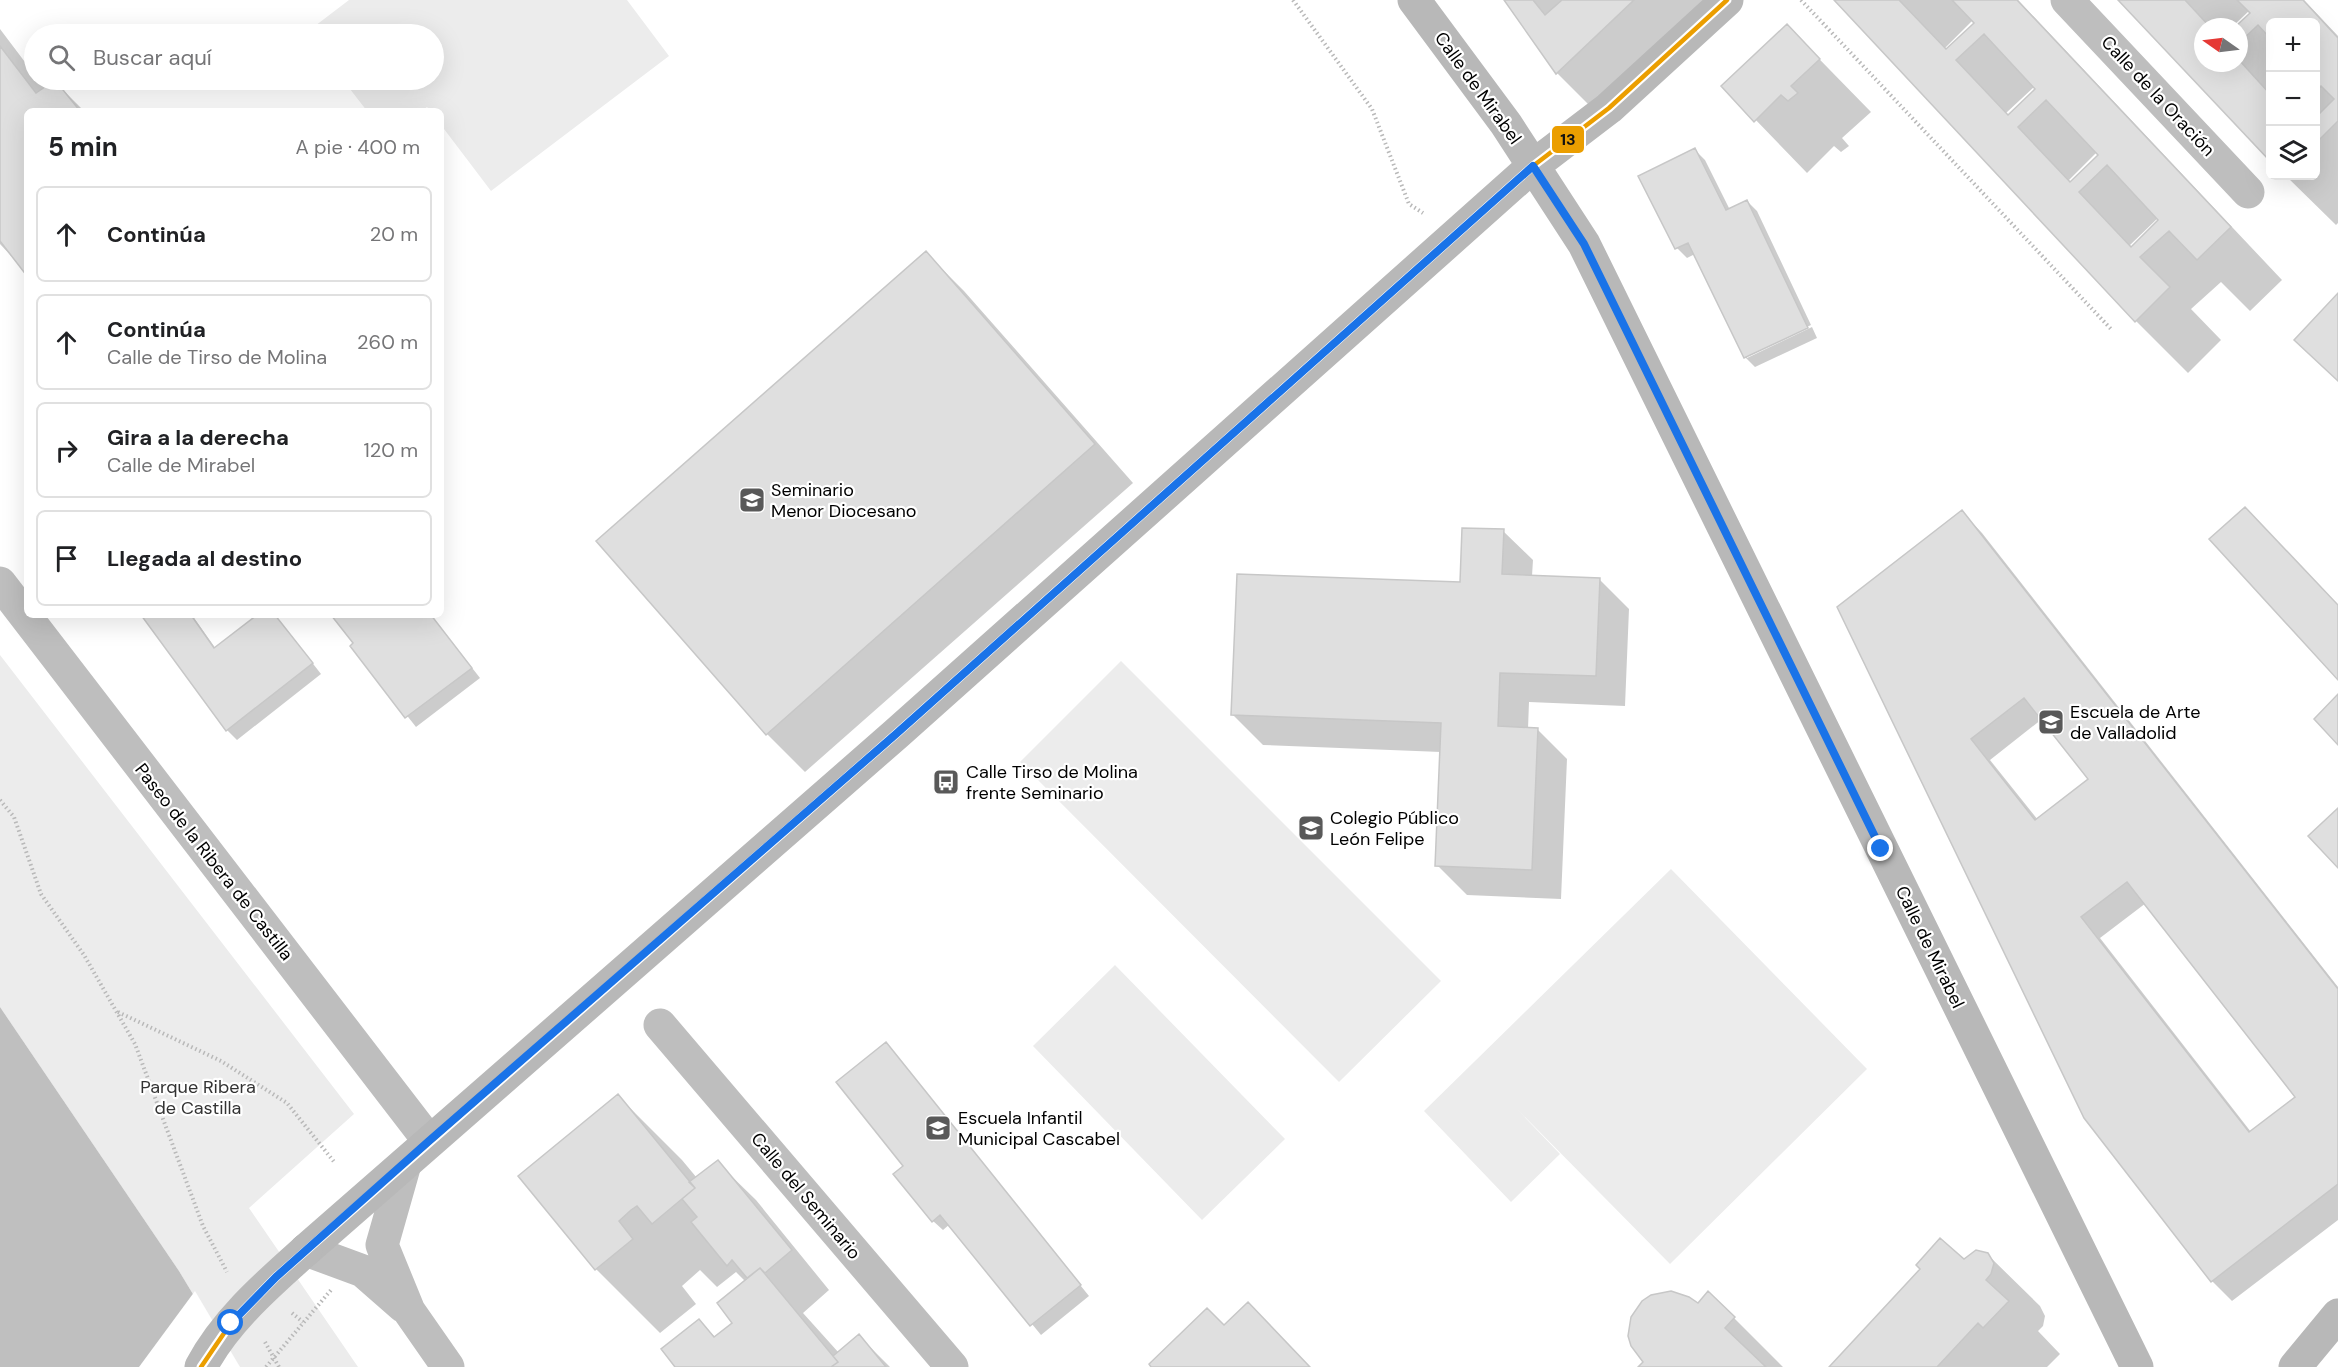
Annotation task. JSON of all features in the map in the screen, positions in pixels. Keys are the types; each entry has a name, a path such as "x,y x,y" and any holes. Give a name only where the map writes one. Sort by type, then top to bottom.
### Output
{"street":[{"name":"Calle de Mirabel","path":"1414,0 1506,124 1584,244 2137,1367"},
{"path":"201,1367 231,1323 306,1250 913,718 1533,166 1609,108 1727,0"},
{"name":"Calle de la Oración","path":"2067,0 2248,192"},
{"name":"Paseo de la Ribera de Castilla","path":"0,584 24,615"},
{"name":"Paseo de la Ribera de Castilla","path":"26,618 429,1141"},
{"name":"Calle del Seminario","path":"660,1025 952,1367"},
{"path":"405,1164 382,1245 409,1311 448,1367"},
{"path":"306,1250 363,1270 409,1311"},
{"path":"2295,1367 2338,1315"}],"path":[{"path":"1293,0 1372,109 1409,204 1422,213"},
{"path":"1801,0 2111,329"},
{"path":"0,800 14,817 41,894 84,955 135,1044 203,1226 214,1248"},
{"path":"117,1012 220,1061 287,1103 335,1163"},
{"path":"266,1367 331,1290"}],"green space":[{"path":"349,0 627,0 669,56 491,191 444,129 444,108 365,108 351,90 444,90 444,24 318,24"},
{"name":"Parque Ribera de Castilla","path":"0,655 354,1114 249,1208 358,1367 237,1367 179,1271 0,1007"},
{"path":"1121,661 1441,981 1339,1082 1020,762"},
{"path":"1671,869 1867,1069 1670,1264 1515,1107 1560,1154 1511,1202 1424,1111"},
{"path":"1115,965 1285,1139 1202,1220 1033,1046"}],"shaded area":[{"path":"0,1007 179,1271 237,1367 0,1367"}],"pier":[{"path":"195,1291 240,1367 139,1367"}],"building":[{"path":"1504,0 1533,0 1545,15 1562,0 1634,0 1556,74"},
{"path":"1834,0 1899,0 1946,49 1974,23 1952,0 2017,0 2231,227 2197,260 2169,231 2140,257 2170,287 2135,322","holes":["1984,34 2035,89 2008,115 1956,60","2046,100 2098,155 2070,182 2018,127","2107,165 2158,220 2131,247 2079,192"]},
{"path":"2118,0 2185,0 2202,18 2194,18 2194,72 2248,72 2248,70 2266,90 2266,157"},
{"path":"2237,0 2303,0 2320,18 2266,18 2266,34 2258,25 2248,34 2248,18 2245,18 2250,13"},
{"path":"2320,18 2338,38 2338,121 2320,139 2320,113 2334,99 2321,86"},
{"path":"1787,24 1820,59 1791,86 1798,93 1788,101 1781,95 1754,122 1721,86"},
{"path":"0,46 24,77 24,90 34,90 36,93 40,90 63,90 78,108 24,108 24,272 0,241"},
{"path":"1695,148 1726,210 1747,200 1808,328 1744,358 1688,243 1675,249 1638,176"},
{"path":"926,251 1095,444 766,735 596,541"},
{"path":"2338,293 2338,381 2294,340"},
{"path":"2245,507 2338,605 2338,680 2209,539"},
{"path":"1962,510 2338,989 2338,1184 2211,1282 2084,1118 1837,607","holes":["2024,698 2088,779 2035,820 1971,739","2127,882 2295,1097 2249,1132 2081,917"]},
{"path":"1462,528 1504,529 1502,574 1600,578 1596,676 1500,673 1498,726 1538,728 1532,870 1435,866 1441,723 1231,715 1237,574 1460,582"},
{"path":"143,618 193,618 214,648 253,618 277,618 313,663 226,731"},
{"path":"333,618 433,618 472,668 405,718 350,646 353,643"},
{"path":"2338,694 2338,745 2314,719"},
{"path":"2338,808 2338,868 2308,836"},
{"path":"886,1042 1081,1285 1030,1326 940,1215 932,1222 893,1174 903,1166 836,1082"},
{"path":"618,1094 695,1188 652,1224 637,1206 631,1210 619,1221 633,1239 595,1270 518,1176"},
{"path":"718,1160 792,1250 765,1273 760,1268 747,1278 732,1260 727,1266 691,1222 697,1217 682,1199 695,1188 689,1182"},
{"path":"1940,1238 1964,1259 1976,1250 1988,1253 1994,1263 1991,1274 1986,1280 2009,1301 1983,1328 1978,1323 1937,1367 1829,1367 1920,1269 1916,1265"},
{"path":"760,1268 838,1362 831,1367 675,1367 661,1349 699,1319 714,1337 732,1323 717,1303"},
{"path":"1671,1291 1689,1297 1698,1303 1708,1291 1735,1317 1725,1328 1766,1367 1638,1367 1643,1362 1631,1346 1628,1336 1631,1317 1642,1301 1651,1295"},
{"path":"1248,1302 1310,1367 1151,1367 1149,1364 1207,1308 1224,1325"},
{"path":"859,1334 886,1367 831,1367 838,1362 833,1356"}],"transit line":[{"name":"13","path":"201,1367 231,1323 276,1277 896,734 1533,166 1609,108 1727,0"}],"place":[{"name":"Seminario Menor Diocesano","path":"752,500"},
{"name":"Escuela de Arte de Valladolid","path":"2051,722"},
{"name":"Calle Tirso de Molina frente Seminario","path":"946,782"},
{"name":"Colegio Público León Felipe","path":"1311,828"},
{"name":"Escuela Infantil Municipal Cascabel","path":"938,1128"}],"route":[{"path":"231,1323 276,1277 429,1141 896,734 1450,243 1533,166 1584,244 1881,849"}]}
